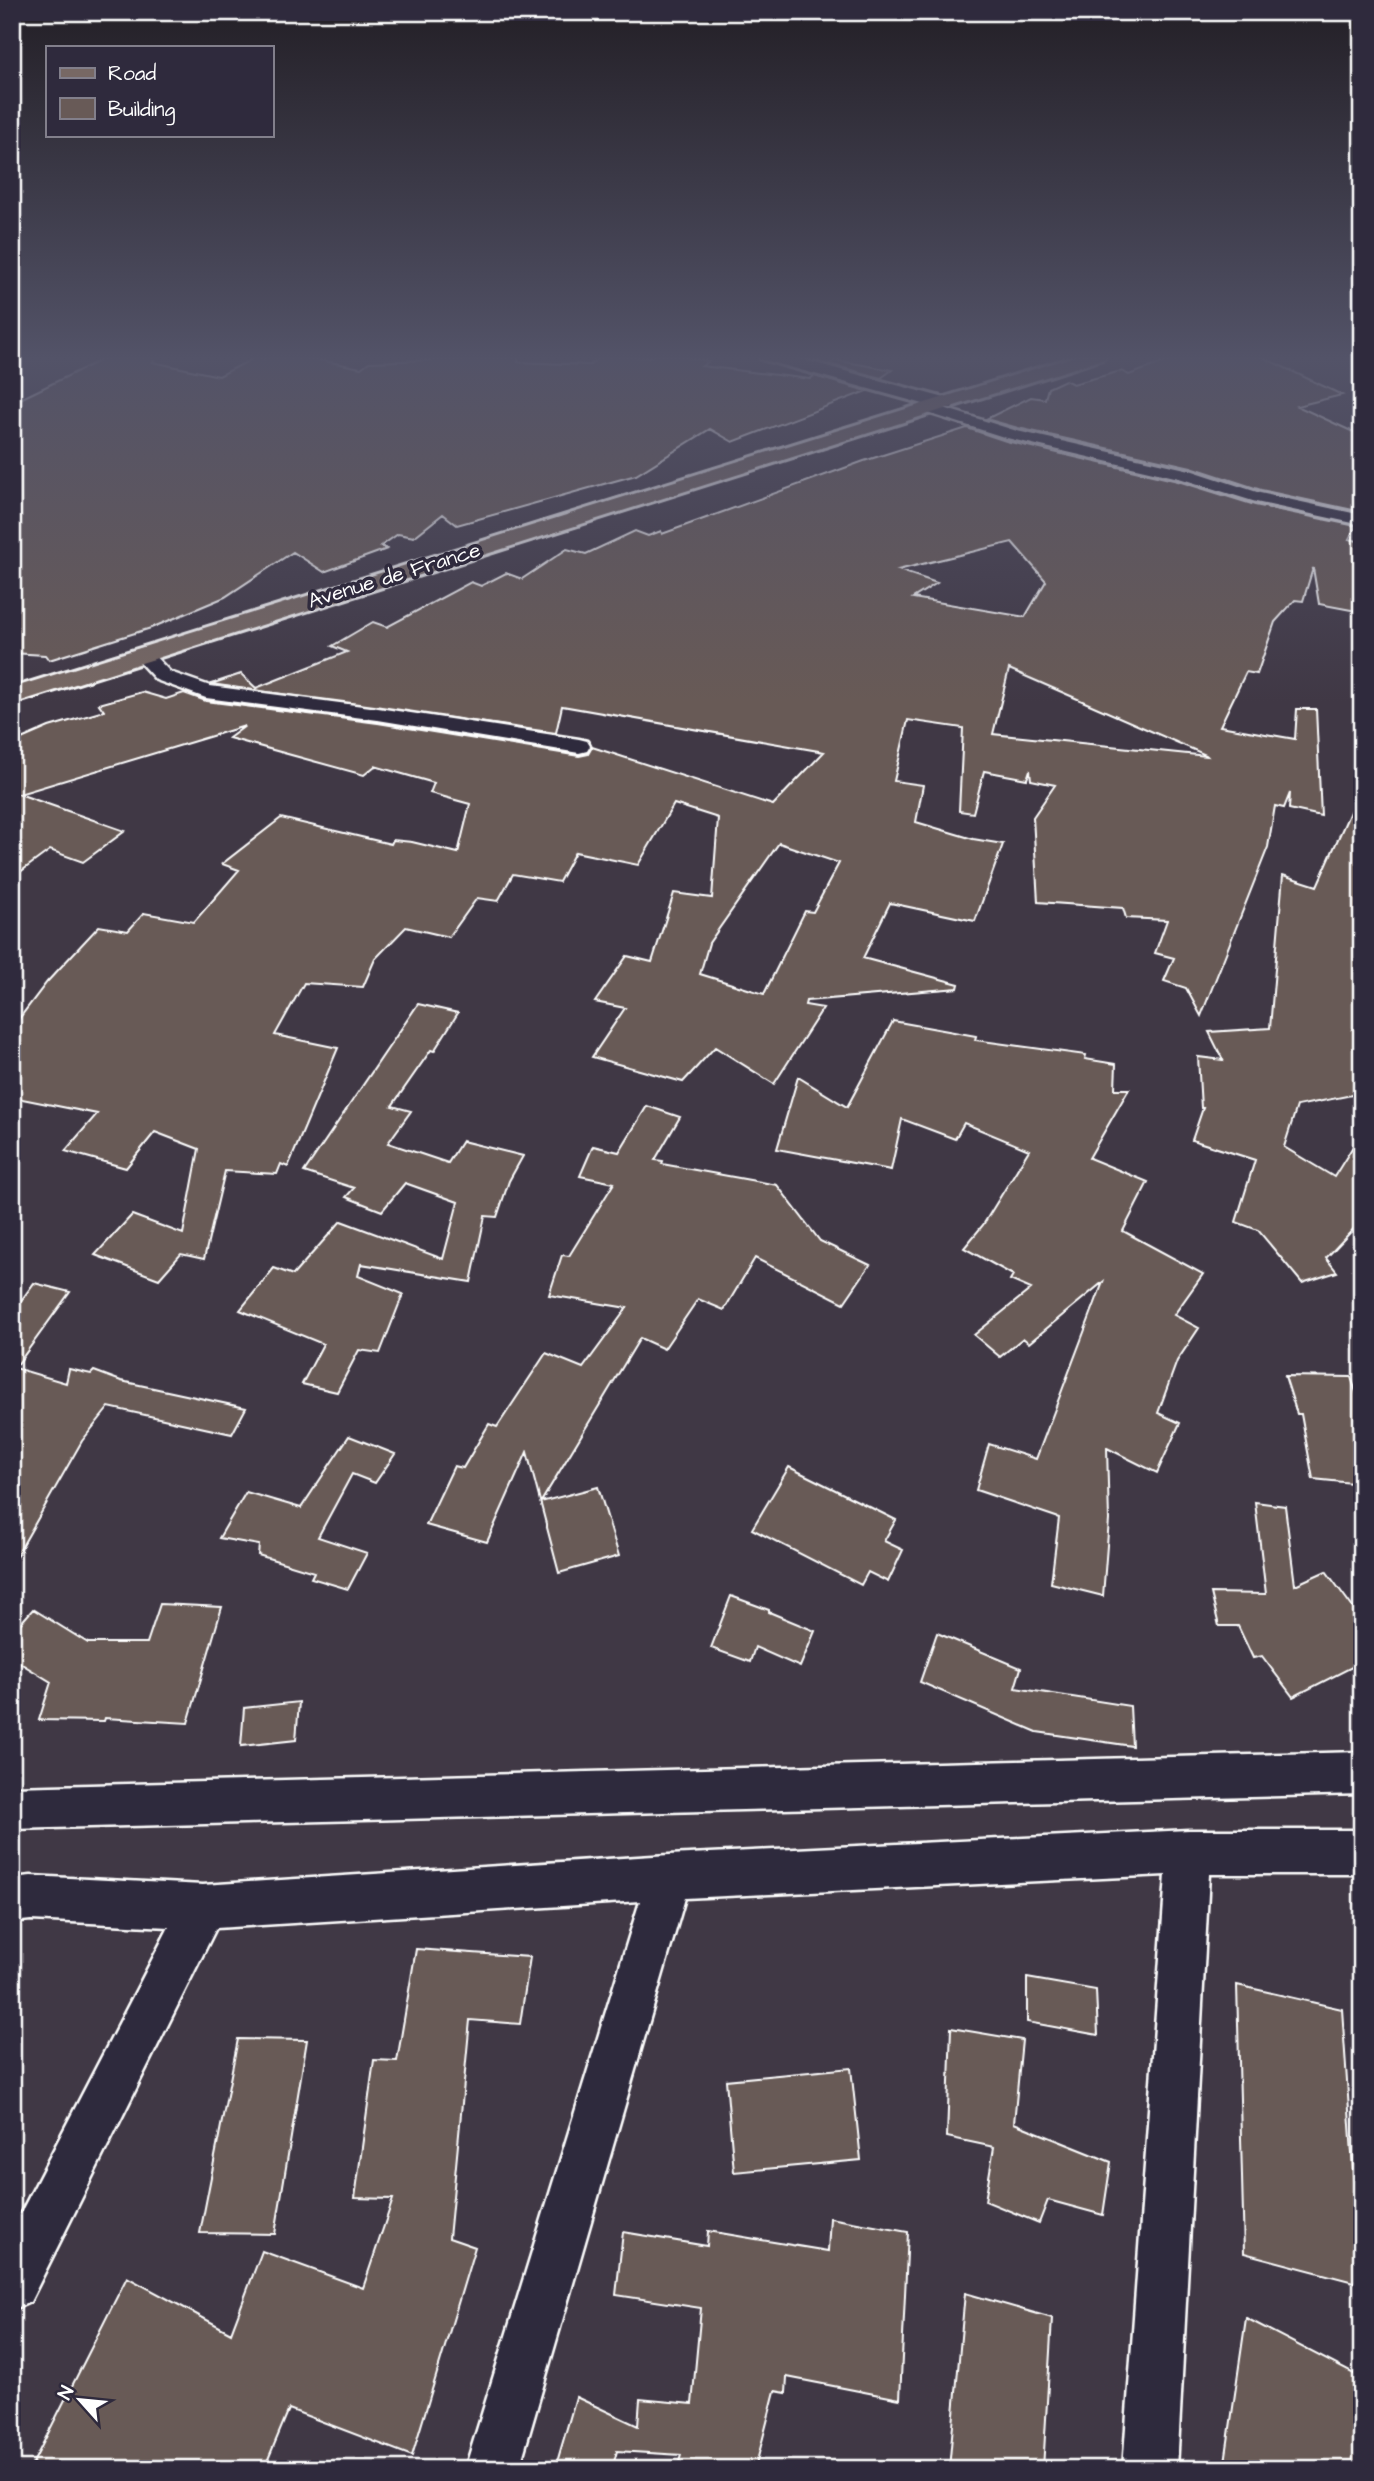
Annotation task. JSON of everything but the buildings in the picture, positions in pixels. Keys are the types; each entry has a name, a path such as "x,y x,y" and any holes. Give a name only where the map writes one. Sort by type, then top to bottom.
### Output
{"main road":[{"name":"Avenue de France","path":"12,696 730,471"}],"street":[{"path":"1170,471 1256,497 1362,520"},
{"path":"142,654 163,676 206,692 378,714 579,746"},
{"path":"12,1808 1362,1773"},
{"path":"1150,2469 1189,1852"},
{"path":"12,1900 31,1898 204,1907 669,1877 1189,1852 1362,1852"},
{"path":"492,2469 669,1877"},
{"path":"12,2284 204,1907"}]}
